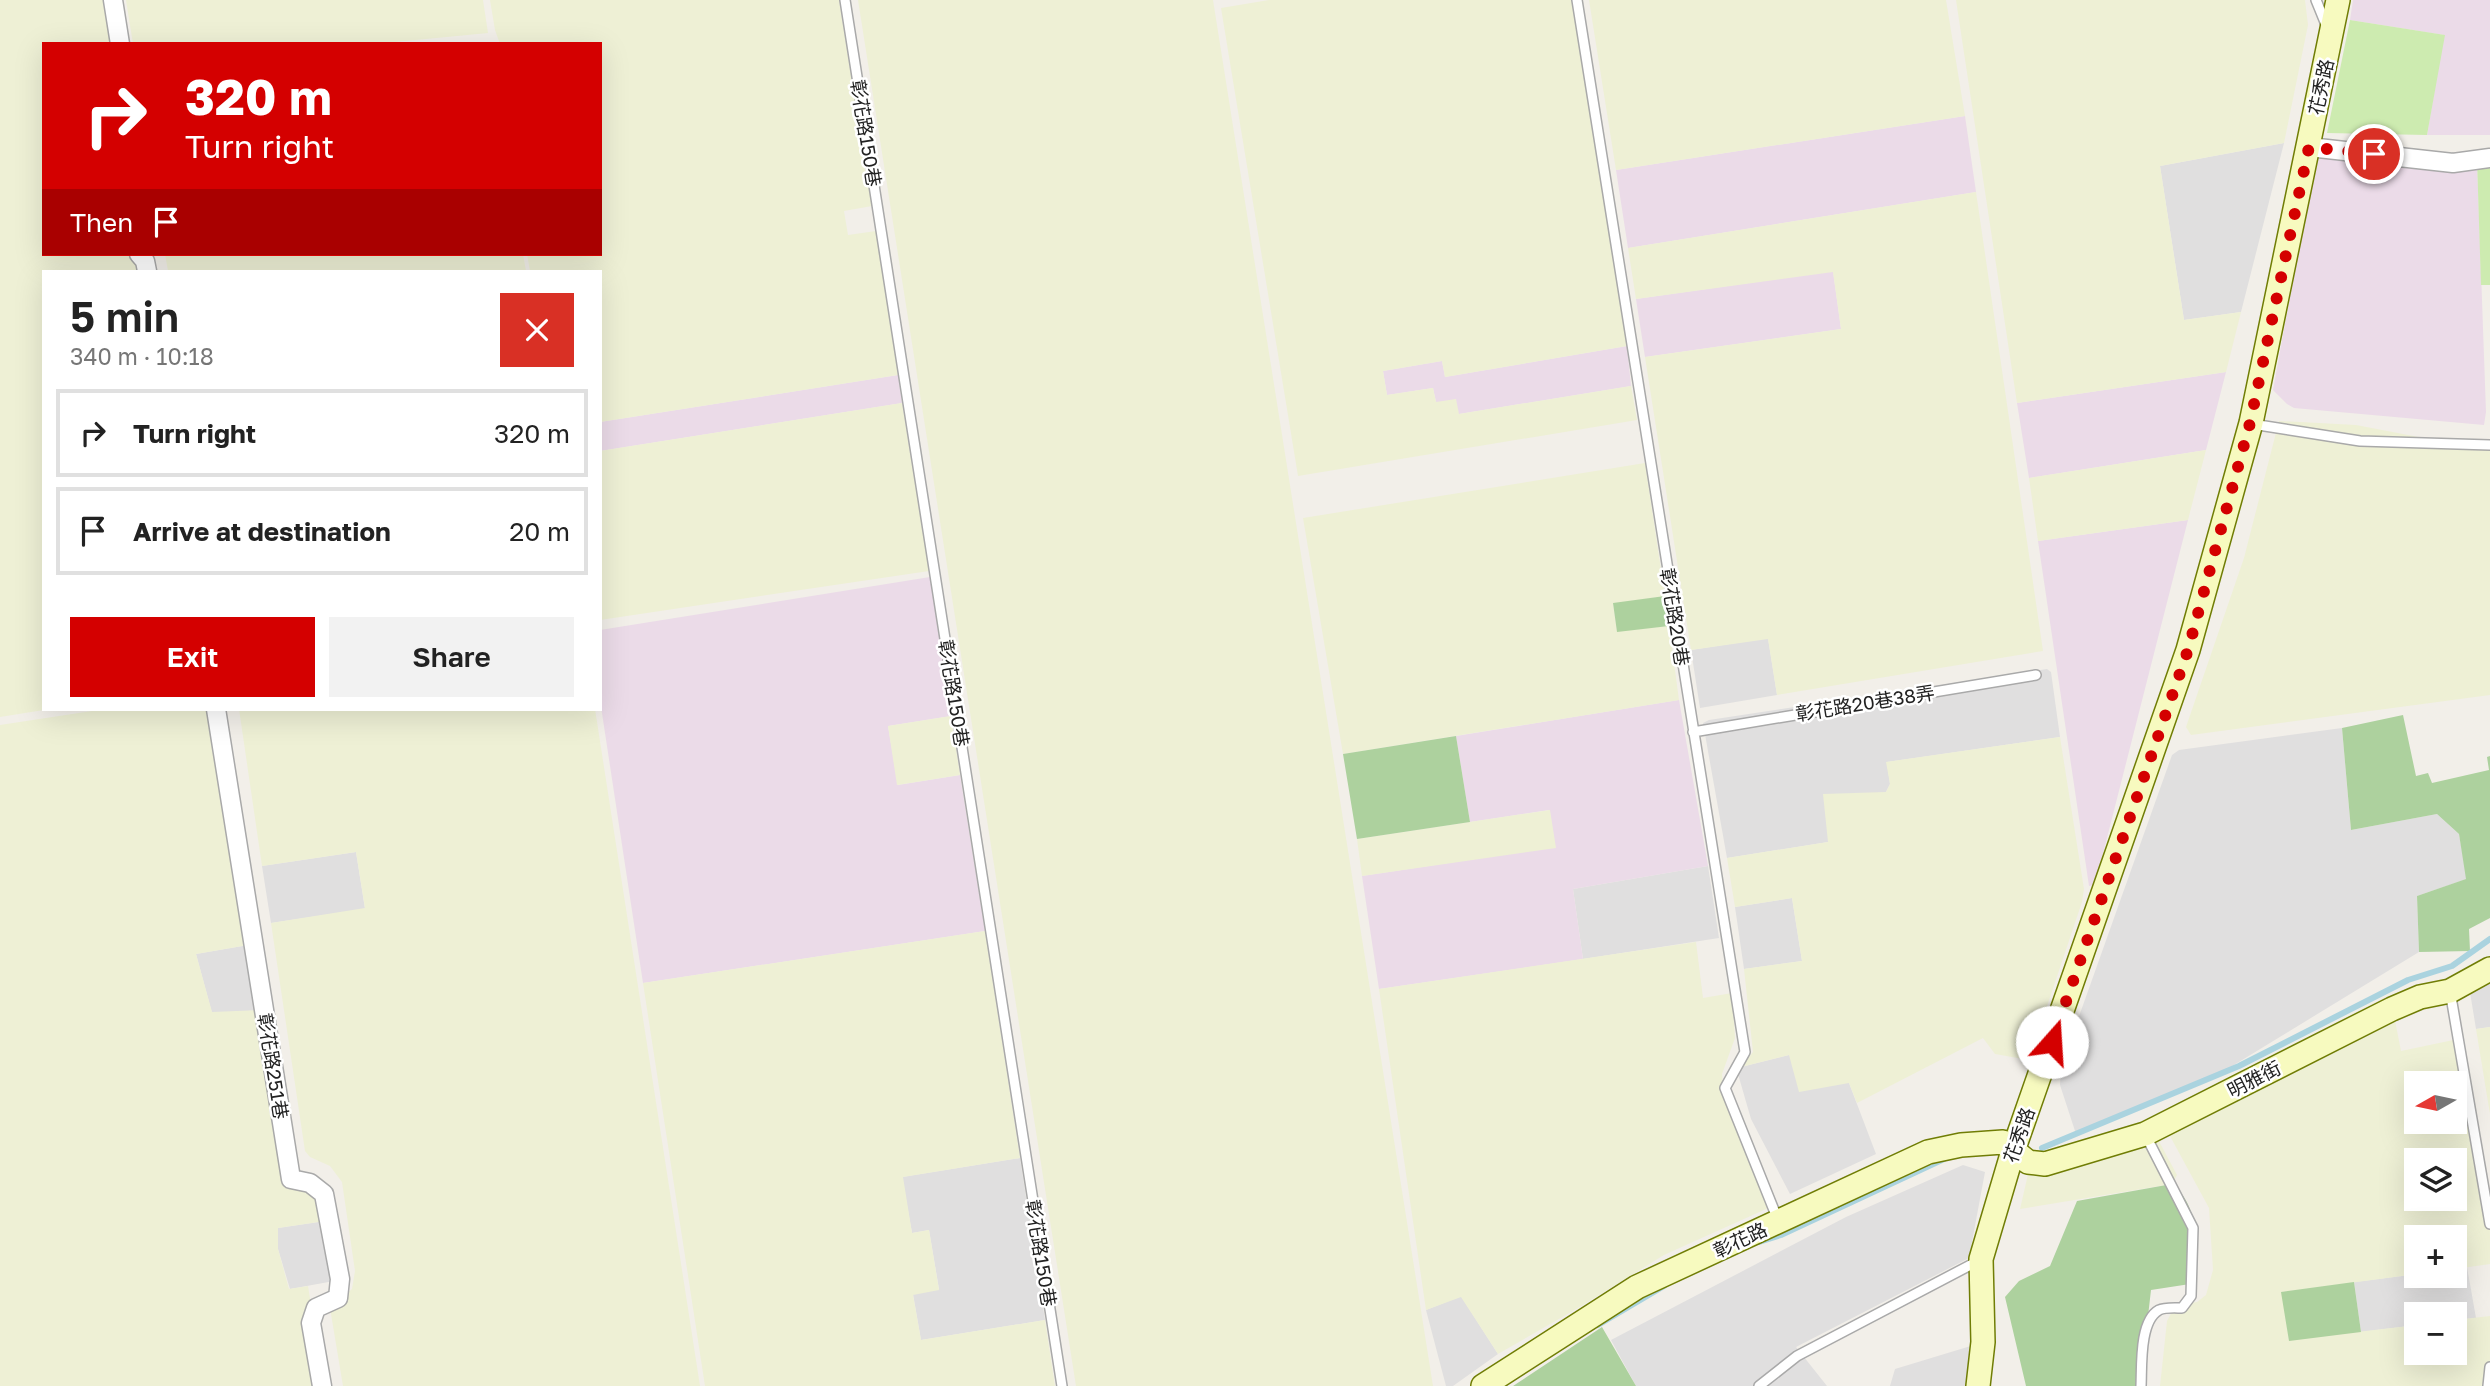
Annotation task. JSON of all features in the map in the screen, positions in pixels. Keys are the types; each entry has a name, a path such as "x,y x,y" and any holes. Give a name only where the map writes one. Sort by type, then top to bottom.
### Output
{"street":[{"path":"113,0 120,42"},
{"name":"花秀路","path":"1978,1386 1983,1342 1981,1259 2013,1151 2188,650 2250,423 2338,0"},
{"path":"2309,147 2453,163 2490,158"},
{"name":"彰花路251巷","path":"216,711 291,1179 310,1183 324,1194 340,1279 338,1298 316,1308 311,1323 321,1386"},
{"name":"明雅街","path":"2013,1151 2028,1162 2045,1164 2145,1134 2392,1009 2420,997 2450,991 2490,969"},
{"name":"彰花路","path":"1483,1386 1637,1287 1928,1152 1961,1145 2003,1142 2013,1151"}],"lane":[{"name":"彰花路150巷","path":"845,0 1062,1386"},
{"name":"彰花路20巷","path":"1577,0 1745,1052 1726,1088 1779,1222"},
{"path":"2316,0 2331,38"},
{"path":"2250,423 2360,441 2490,445"},
{"name":"彰花路20巷38弄","path":"1693,732 2036,674"},
{"path":"2450,991 2490,1224"},
{"path":"2141,1386 2143,1344 2150,1320 2160,1310 2182,1308 2191,1296 2193,1228 2145,1134"},
{"path":"1759,1386 1797,1356 1981,1259"},
{"path":"2488,1386 2490,1367"}],"shaded area":[{"path":"2353,0 2490,0 2490,135 2427,135 2444,35 2350,20"},
{"path":"1965,116 1976,192 1628,248 1616,170"},
{"path":"2284,143 2241,312 2184,320 2160,166"},
{"path":"2318,155 2477,160 2486,412 2484,425 2294,408 2273,390 2315,159"},
{"path":"1833,271 1841,329 1645,357 1636,299"},
{"path":"1627,346 1631,386 1459,414 1436,402 1433,388 1387,395 1383,371 1442,361 1445,377"},
{"path":"2226,372 2206,450 2029,478 2017,403"},
{"path":"898,375 902,403 602,451 602,422"},
{"path":"2188,520 2095,885 2089,886 2038,541"},
{"path":"930,577 951,716 888,726 898,785 960,775 985,931 643,983 602,711 602,630"},
{"path":"1768,638 1777,695 1700,708 1691,650"},
{"path":"2047,669 2051,672 2060,737 1887,762 1890,784 1886,792 1828,842 1727,858 1703,723"},
{"path":"1679,700 1708,866 1573,889 1583,959 1379,989 1362,876 1555,847 1549,810 1470,822 1456,736"},
{"path":"2342,728 2351,830 2437,814 2459,834 2467,879 2417,896 2419,952 2206,1082 2076,1134 2060,1085 2061,1067 2172,755 2179,750"},
{"path":"356,852 365,909 271,923 262,866"},
{"path":"1708,866 1719,938 1583,959 1573,889"},
{"path":"1792,898 1802,961 1744,969 1735,907"},
{"path":"254,944 266,1010 212,1013 196,954"},
{"path":"2490,971 2490,1027 2476,1029 2468,980"},
{"path":"1789,1055 1849,1083 1876,1154 1790,1194 1751,1119 1738,1074 1741,1067"},
{"path":"1020,1158 1045,1320 921,1340 913,1294 939,1289 929,1230 912,1233 902,1177"},
{"path":"1963,1165 1985,1172 1969,1258 1796,1347 1827,1386 1636,1386 1611,1340 1846,1217"},
{"path":"332,1220 334,1281 290,1289 278,1249 278,1228"},
{"path":"2467,1267 2476,1318 2467,1319 2467,1302 2404,1302 2404,1327 2361,1332 2354,1282 2404,1276 2404,1288 2467,1288"},
{"path":"1461,1296 1498,1354 1453,1386 1446,1386 1426,1310"},
{"path":"1974,1345 1969,1386 1890,1386 1895,1369"}],"green space":[{"path":"0,0 107,0 113,42 42,42 42,256 144,256 147,270 42,270 42,710 0,717"},
{"path":"126,0 483,0 488,33 395,42 133,42"},
{"path":"490,0 839,0 872,206 844,211 848,235 876,231 898,375 602,422 602,270 530,270 527,256 602,256 602,42 499,42"},
{"path":"858,0 1213,0 1433,1386 1076,1386"},
{"path":"1269,0 1575,0 1627,346 1445,377 1442,361 1383,371 1387,395 1433,388 1436,402 1456,399 1459,414 1631,386 1637,420 1298,476 1221,8"},
{"path":"1589,0 1946,0 1965,116 1616,170"},
{"path":"1956,0 2305,0 2308,25 2284,143 2160,166 2184,320 2241,312 2226,372 2017,403"},
{"path":"2350,20 2445,35 2427,135 2327,133"},
{"path":"2490,156 2490,285 2481,285 2477,160"},
{"path":"1976,192 2043,651 1777,695 1768,639 1691,650 1645,357 1841,329 1833,272 1636,299 1628,248"},
{"path":"165,256 523,256 526,270 168,270"},
{"path":"902,403 929,571 602,620 602,451"},
{"path":"2279,421 2356,425 2429,439 2490,440 2490,695 2191,735 2186,727 2244,558"},
{"path":"2206,450 2188,520 2038,541 2029,478"},
{"path":"1645,463 1665,596 1613,604 1617,631 1669,626 1679,700 1343,754 1303,518"},
{"path":"1665,596 1669,626 1617,632 1613,603"},
{"path":"92,711 217,711 254,944 196,954 212,1012 266,1010 290,1172 305,1181 322,1182 332,1220 278,1228 278,1249 289,1289 308,1286 324,1386 0,1386 0,725"},
{"path":"239,711 595,711 700,1386 343,1386 330,1308 352,1289 355,1271 342,1182 330,1166 310,1157 305,1151 271,923 365,908 356,852 262,866"},
{"path":"2403,715 2416,776 2428,773 2432,783 2489,770 2487,757 2490,756 2490,918 2469,929 2470,951 2419,952 2417,896 2466,879 2459,834 2437,814 2351,830 2342,728"},
{"path":"951,716 960,775 897,785 888,726"},
{"path":"1456,736 1470,822 1357,839 1343,754"},
{"path":"2060,737 2084,889 2029,1060 1995,1054 1983,1038 1857,1103 1849,1083 1799,1092 1789,1055 1741,1067 1753,1052 1744,969 1802,961 1792,898 1735,907 1727,858 1828,842 1823,794 1886,792 1890,784 1886,762"},
{"path":"1550,810 1556,848 1362,876 1357,839"},
{"path":"985,931 1020,1158 903,1177 912,1233 929,1230 939,1290 913,1295 921,1340 1045,1320 1055,1386 705,1386 643,983"},
{"path":"1696,942 1703,998 1732,993 1735,1038 1722,1074 1723,1086 1775,1205 1664,1255 1498,1354 1461,1297 1426,1310 1379,989"},
{"path":"2393,1010 2401,1051 2463,1038 2468,1071 2404,1071 2404,1134 2468,1134 2468,1073 2490,1226 2490,1264 2467,1267 2467,1225 2404,1225 2404,1276 2282,1292 2289,1340 2404,1327 2404,1365 2467,1365 2467,1319 2490,1316 2490,1386 2160,1386 2167,1321 2175,1306 2197,1302 2206,1295 2213,1270 2209,1208 2164,1125"},
{"path":"2490,1027 2490,1114 2476,1029"},
{"path":"2153,1130 2177,1175 2172,1184 2020,1209 2029,1170"},
{"path":"2172,1184 2182,1194 2192,1216 2195,1241 2194,1281 2190,1284 2151,1290 2140,1386 2026,1386 2005,1297 2019,1281 2050,1266 2077,1201"},
{"path":"2354,1282 2361,1332 2289,1341 2281,1292"},
{"path":"1602,1327 1636,1386 1513,1386"}],"waterway":[{"path":"2042,1148 2239,1066 2408,980 2452,966 2490,939"},
{"path":"1759,1242 1781,1235 1944,1159"},
{"path":"1598,1325 1664,1286"}],"route":[{"path":"2052,1042 2188,650 2250,423 2309,147 2374,154"}]}
